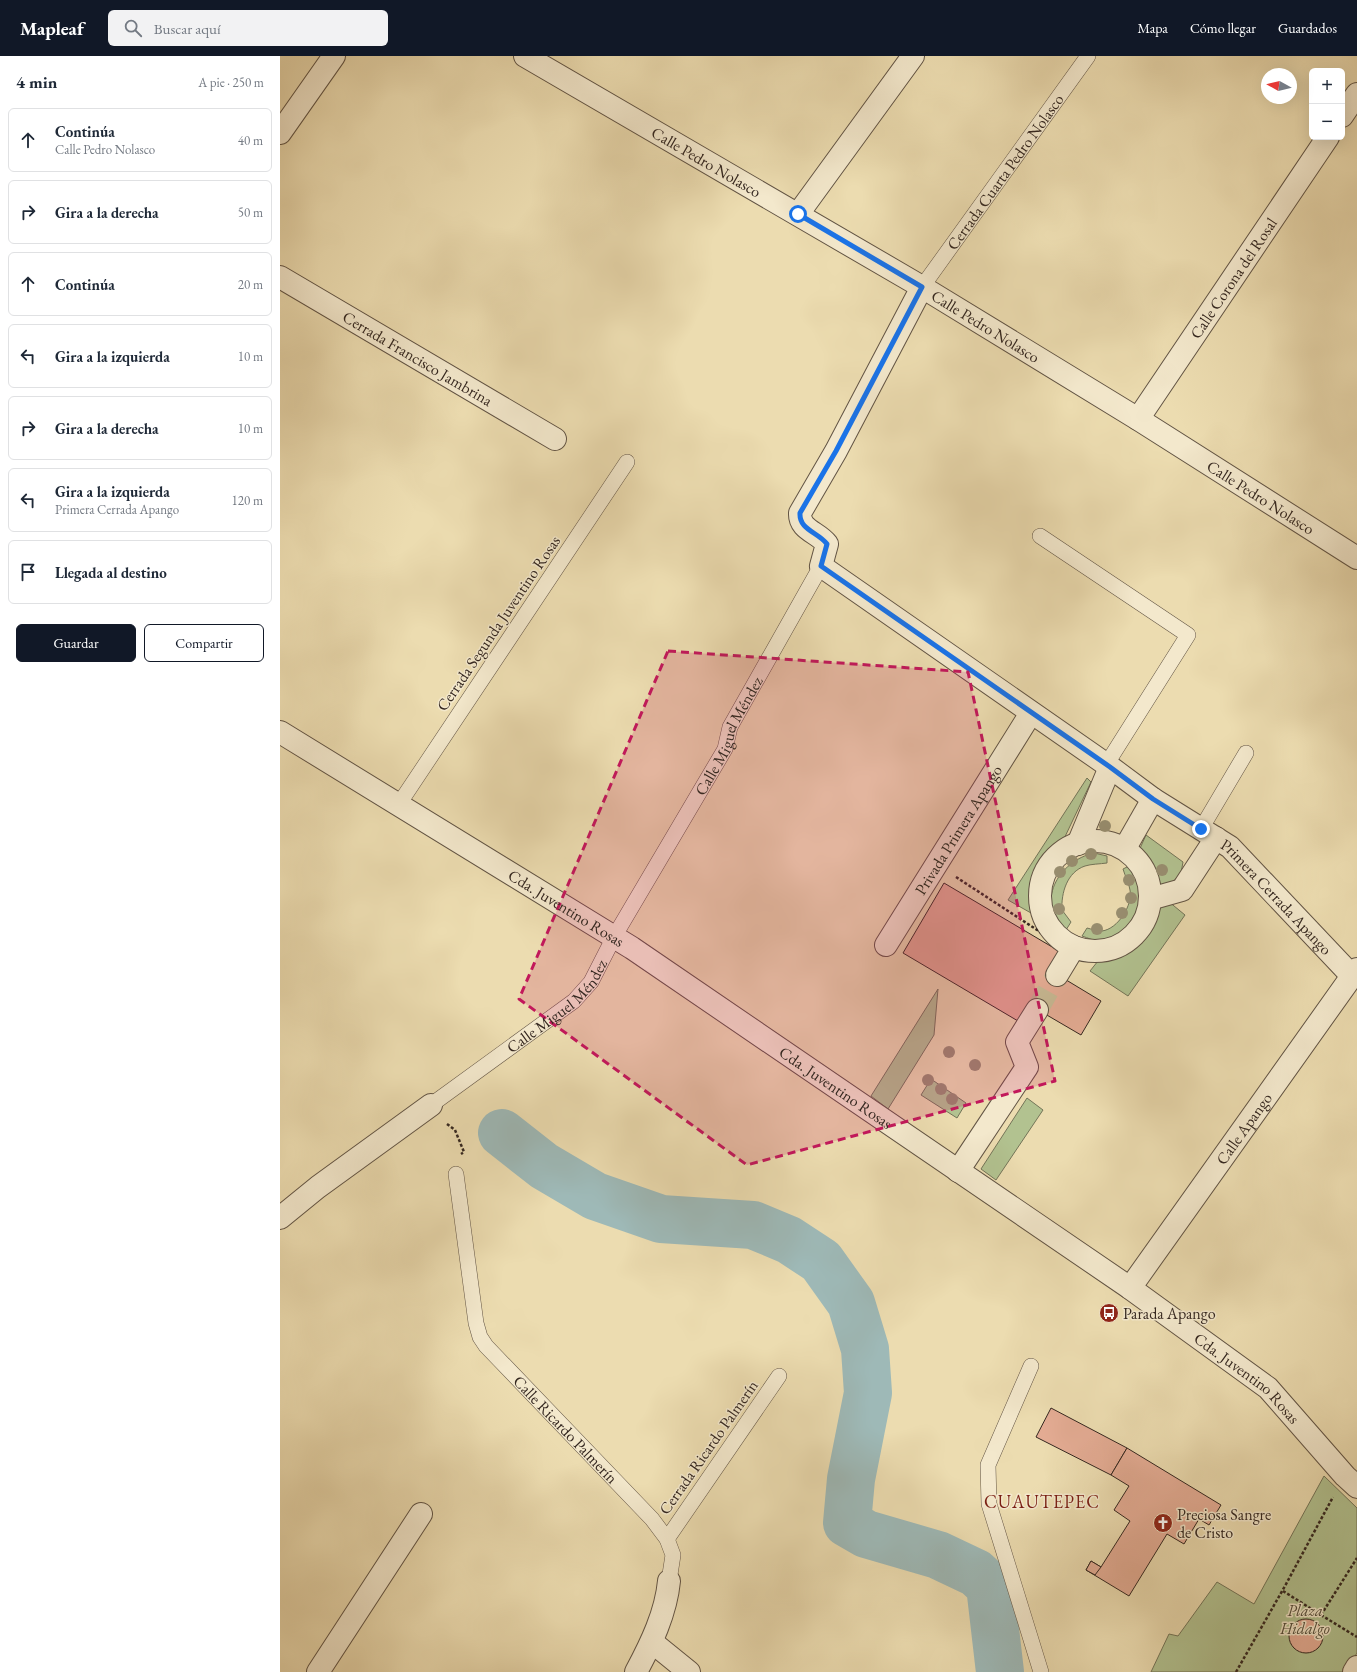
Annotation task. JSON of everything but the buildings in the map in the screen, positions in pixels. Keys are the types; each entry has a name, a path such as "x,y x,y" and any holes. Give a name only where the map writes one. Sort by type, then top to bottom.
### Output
{"street":[{"path":"280,133 334,56"},
{"name":"Calle Pedro Nolasco","path":"525,56 922,287 1138,420 1357,558"},
{"path":"798,214 913,56"},
{"path":"1345,112 1357,94"},
{"name":"Calle Corona del Rosal","path":"1138,420 1326,140"},
{"name":"Cerrada Francisco Jambrina","path":"280,277 555,440"},
{"path":"821,566 827,544 822,537 804,527 800,520 800,513 836,451 922,287"},
{"name":"Primera Cerrada Apango","path":"821,566 1153,799 1230,847 1354,973"},
{"name":"Privada Primera Apango","path":"886,945 1031,714"},
{"name":"Cda. Juventino Rosas","path":"280,732 614,937 1130,1288 1268,1388 1351,1481"},
{"path":"1078,844 1108,766"},
{"path":"1125,848 1153,799"},
{"path":"1150,900 1182,890 1208,833"},
{"path":"1096,841 1125,848 1141,865 1148,882 1150,900 1146,917 1137,933 1123,945 1105,952 1073,950 1054,933 1044,918 1040,899 1042,880 1050,864 1063,852 1078,844 1096,841"},
{"path":"1057,975 1073,950"},
{"name":"Calle Apango","path":"1130,1288 1354,973"},
{"path":"958,1171 1028,1067 1017,1042 1037,1010"},
{"name":"Calle Miguel Méndez","path":"281,1217 318,1187 431,1105"},
{"path":"318,1672 421,1514"},
{"name":"Calle Ricardo Palmerín","path":"636,1672 652,1642 668,1594 669,1581"},
{"path":"652,1642 689,1672"},
{"path":"1354,1672 1357,1667"}],"lane":[{"name":"Cerrada Cuarta Pedro Nolasco","path":"922,287 1088,56"},
{"name":"Cerrada Segunda Juventino Rosas","path":"399,804 627,462"},
{"path":"1040,536 1188,635 1108,766"},
{"name":"Calle Miguel Méndez","path":"431,1105 574,1001 590,982 614,937 725,749 730,727 821,566"},
{"path":"1208,833 1246,753"},
{"name":"Calle Ricardo Palmerín","path":"456,1174 476,1322 480,1337 486,1346 652,1519 667,1539 673,1555 669,1581"},
{"path":"1031,1366 988,1465 989,1504 1041,1672"},
{"name":"Cerrada Ricardo Palmerín","path":"667,1539 779,1376"}],"path":[{"path":"936,864 1073,950"},
{"path":"431,1105 442,1120 455,1130 464,1152 450,1166 456,1174"},
{"path":"1236,1672 1282,1591 1351,1481"},
{"path":"1321,1615 1357,1558"},
{"path":"1282,1591 1357,1637"}],"highlighted area":[{"path":"668,651 968,672 1055,1081 747,1165 519,999"}],"green space":[{"path":"1087,778 1091,782 1062,843 1044,860 1032,893 1031,913 1008,900"},
{"path":"1146,835 1183,862 1181,873 1167,888 1155,887 1137,855"},
{"path":"1094,853 1107,856 1107,863 1093,864 1079,869 1066,884 1062,910 1071,922 1066,930 1057,920 1052,908 1051,896 1054,885 1061,874 1070,865 1081,858"},
{"path":"1129,866 1137,879 1140,888 1138,906 1130,922 1124,929 1109,939 1098,941 1082,936 1087,928 1102,931 1114,926 1119,921 1127,909 1129,902 1129,887 1123,869"},
{"path":"1168,901 1185,915 1128,996 1090,971 1098,961 1120,954 1135,946 1148,932 1156,910"},
{"path":"938,989 934,1035 888,1109 871,1096"},
{"path":"931,1079 966,1103 957,1118 921,1095"},
{"path":"1027,1098 1043,1110 996,1180 981,1169"},
{"name":"Plaza Hidalgo","path":"1324,1476 1357,1508 1357,1653 1345,1672 1151,1672 1169,1634 1178,1636 1217,1582 1254,1604"}],"waterway":[{"path":"502,1133 544,1166 595,1196 661,1219 753,1225 789,1240 821,1261 851,1303 865,1349 868,1393 851,1479 847,1523 866,1534 938,1555 976,1573 990,1586 1000,1672"}],"tunnel":[{"path":"1037,1010 1057,975"}],"place":[{"name":"Parada Apango","path":"1109,1313"},
{"name":"Preciosa Sangre de Cristo","path":"1163,1523"}],"district":[{"name":"CUAUTEPEC","path":"1042,1502"}],"route":[{"path":"798,214 922,287 836,451 800,513 800,520 804,527 822,537 827,544 821,566 1031,714 1110,767 1153,799 1201,829"}]}
